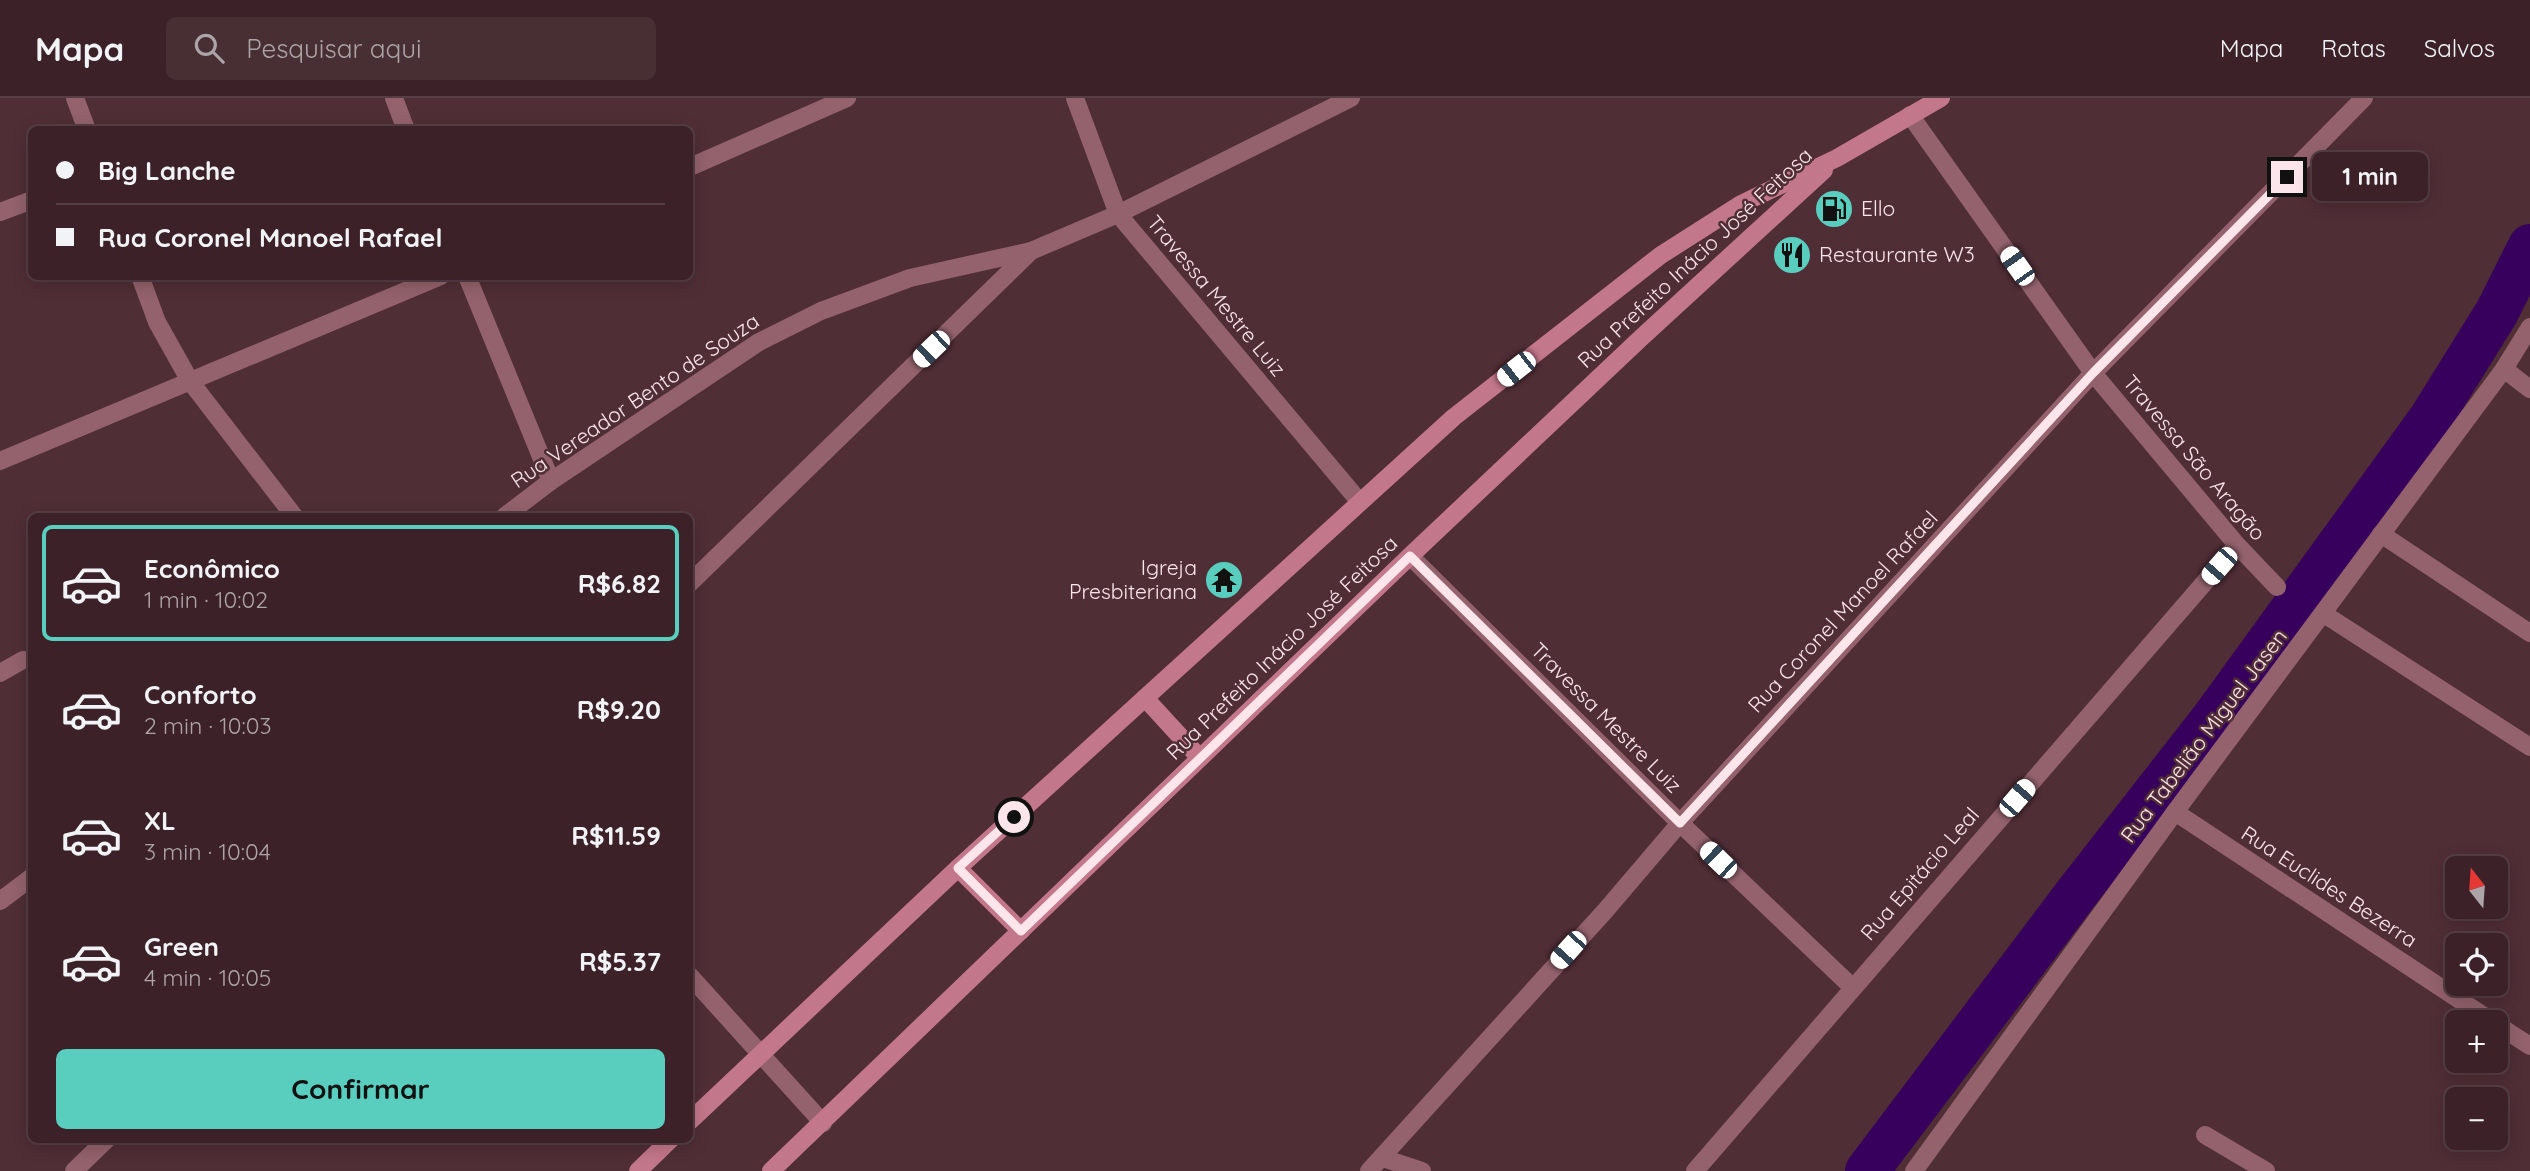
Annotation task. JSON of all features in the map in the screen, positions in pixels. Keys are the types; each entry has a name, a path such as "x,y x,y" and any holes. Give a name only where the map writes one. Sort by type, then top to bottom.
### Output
{"main road":[{"path":"1837,158 1941,98"},
{"name":"Rua Prefeito Inácio José Feitosa","path":"693,1118 958,868 1454,417 1661,255 1741,204 1837,158"},
{"name":"Rua Prefeito Inácio José Feitosa","path":"771,1171 1410,556 1837,158"},
{"path":"1145,698 1200,758"},
{"path":"958,868 1021,931"},
{"path":"638,1171 667,1143"}],"street":[{"path":"75,98 86,126"},
{"path":"394,98 405,126"},
{"path":"693,166 847,98"},
{"name":"Travessa Mestre Luiz","path":"1075,98 1118,214 1359,501"},
{"path":"693,580 1031,251 1118,214 1351,98"},
{"name":"Rua Coronel Manoel Rafael","path":"1369,1171 1605,911 1680,823 2093,373 2364,98"},
{"name":"Travessa São Aragão","path":"1910,116 2093,373 2237,545 2277,587"},
{"path":"0,212 28,202"},
{"name":"Rua Vereador Bento de Souza","path":"509,513 551,481 759,342 821,311 910,278 1031,251"},
{"path":"141,280 157,322 190,381 292,513"},
{"path":"0,461 431,280"},
{"path":"469,280 551,481"},
{"name":"Rua Tabelião Miguel Jasen","path":"1914,1171 2175,812 2504,369 2530,327"},
{"path":"2504,369 2530,389"},
{"path":"2381,534 2530,633"},
{"name":"Rua Epitácio Leal","path":"1695,1171 2237,545"},
{"name":"Travessa Mestre Luiz","path":"1410,556 1680,823 1852,987"},
{"path":"2324,614 2530,747"},
{"path":"0,673 23,660"},
{"name":"Rua Euclides Bezerra","path":"2175,812 2474,1010"},
{"path":"0,901 28,880"},
{"path":"693,979 823,1123"},
{"name":"Rua Euclides Bezerra","path":"2508,1032 2530,1046"},
{"path":"2205,1135 2266,1171"},
{"path":"74,1171 103,1143"},
{"path":"1383,1158 1422,1171"}],"waterway":[{"path":"1867,1171 2076,894 2215,716 2431,418 2497,312 2530,246"}],"place":[{"name":"Ello","path":"1834,209"},
{"name":"Restaurante W3","path":"1792,255"},
{"name":"Igreja Presbiteriana","path":"1224,580"}],"route":[{"path":"1014,817 958,868 1021,931 1410,556 1680,823 2093,373 2287,177"}]}
